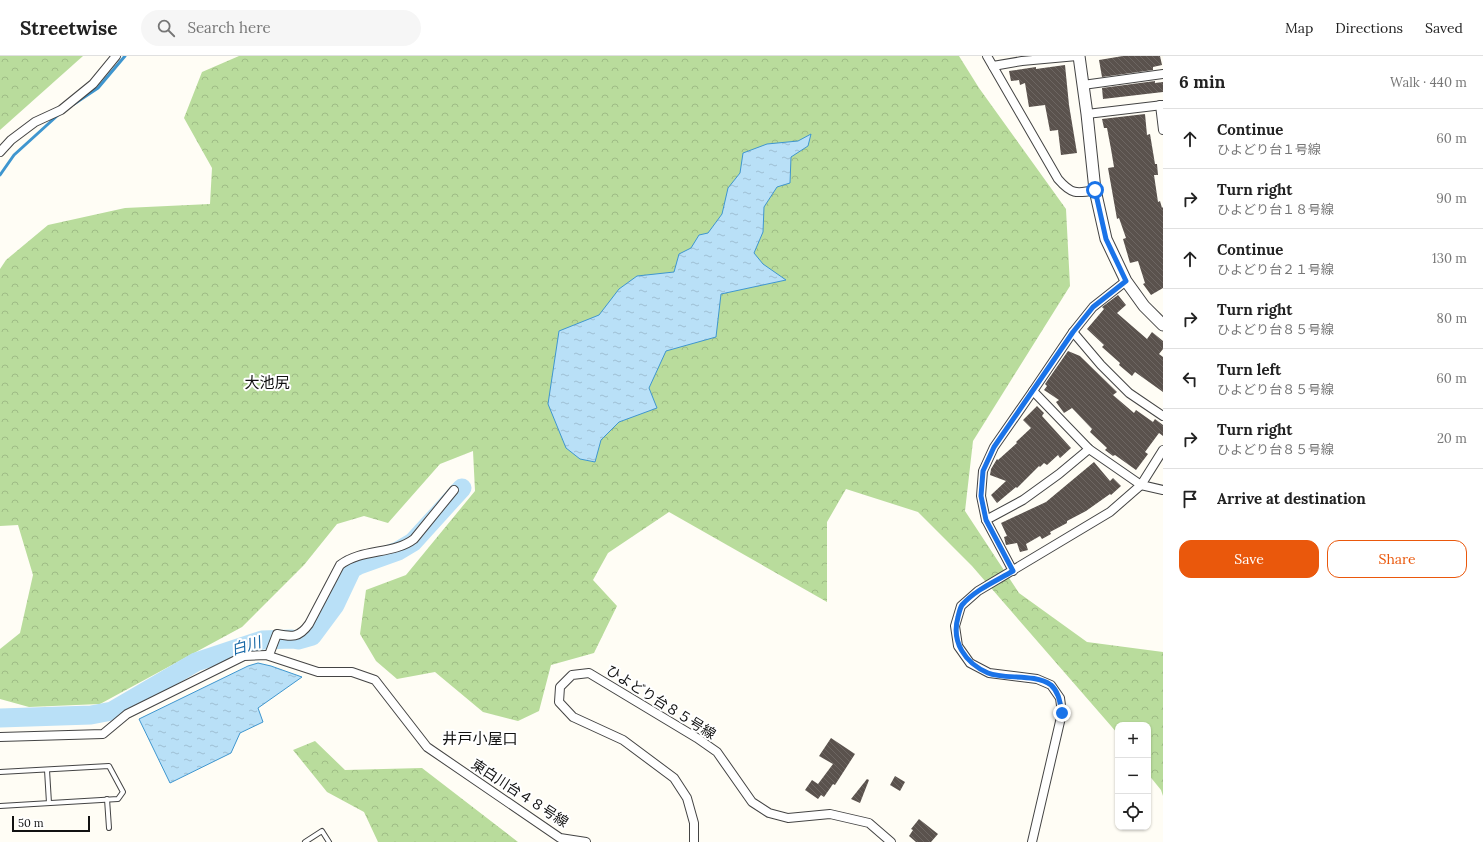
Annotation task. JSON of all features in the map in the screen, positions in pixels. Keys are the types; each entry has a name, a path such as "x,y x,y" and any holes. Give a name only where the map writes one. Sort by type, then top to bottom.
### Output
{"street":[{"path":"0,152 11,140 35,122 61,110 93,84 116,56"},
{"path":"987,56 1058,179 1066,189 1079,193 1095,190"},
{"path":"993,66 1021,59 1078,56 1087,114 1095,190 1106,239 1126,281 1144,306 1163,325"},
{"path":"1083,85 1163,74"},
{"path":"1087,114 1162,105 1163,130"},
{"path":"1013,571 986,520 981,496 983,471 994,447 1073,332 1093,307 1126,281"},
{"path":"1073,332 1101,365 1129,393 1163,416"},
{"path":"1033,391 1089,449 1142,485 1163,490"},
{"path":"986,520 1023,500 1059,474 1089,449"},
{"path":"1032,842 1062,713 1060,698 1051,686 1037,679 989,673 970,663 958,646 955,626 961,606 978,591 1110,512 1142,485 1163,450"},
{"path":"269,656 277,634 292,637 304,632 340,565 348,558 401,546 410,542 454,490"},
{"name":"東白川台４８号線","path":"0,737 103,734 127,714 244,656 266,654 318,672 352,672 375,680 427,747 560,838 586,842"},
{"name":"ひよどり台８５号線","path":"694,842 694,822 687,798 674,778 623,740 573,717 559,702 560,687 572,675 589,673 697,738 717,752 752,802 769,813 788,818 830,814 870,823 891,842"}],"lane":[{"path":"0,772 109,766 123,792 118,799 0,806"},
{"path":"47,770 49,803"},
{"path":"107,800 109,828"},
{"path":"305,842 322,831 329,842"}],"green space":[{"path":"0,56 83,56 0,130"},
{"path":"239,56 959,56 979,88 1066,209 1070,286 973,441 965,511 1019,593 1087,642 1163,652 1163,796 1161,790 1151,778 1151,722 1115,722 1115,731 972,566 918,512 846,489 827,522 827,602 669,512 608,553 593,580 617,606 594,653 551,665 539,711 518,721 483,712 435,672 397,679 376,661 360,634 366,590 406,575 475,491 473,451 440,464 388,523 364,516 337,524 304,565 242,627 100,704 29,707 0,699 0,649 20,633 33,575 18,525 0,526 0,269 6,260 48,225 125,208 210,204 212,168 184,118 202,72"},
{"path":"315,741 345,770 422,768 518,842 378,842 364,812 327,792 293,750"}],"water":[{"path":"811,134 808,146 791,157 790,183 777,187 764,207 763,232 754,253 763,264 786,280 721,294 716,337 666,351 649,388 657,408 619,422 601,440 595,462 580,459 566,448 548,404 559,331 599,315 619,289 637,276 674,272 679,254 691,248 699,235 708,233 722,214 728,188 740,173 743,153 767,144 798,141"},
{"path":"258,663 302,677 258,708 263,722 240,733 231,753 170,783 139,719 248,666"}],"building":[{"path":"1123,56 1160,56 1162,65 1153,67 1153,70 1102,77 1099,60"},
{"path":"1065,65 1069,105 1077,153 1061,155 1058,130 1050,131 1045,105 1029,107 1025,83 1020,85 1019,80 1011,81 1009,71"},
{"path":"1155,81 1155,83 1163,82 1163,92 1103,99 1102,88"},
{"path":"1145,114 1147,135 1150,134 1155,164 1157,164 1158,175 1154,175 1158,202 1160,201 1162,208 1163,207 1163,288 1151,295 1143,284 1145,283 1138,261 1130,263 1123,239 1126,238 1119,218 1117,219 1108,168 1114,167 1107,128 1104,128 1102,119"},
{"path":"1118,295 1126,305 1117,313 1147,339 1152,332 1163,341 1163,349 1159,354 1163,357 1163,392 1135,372 1132,376 1119,365 1120,363 1102,347 1104,345 1087,329 1104,309 1102,307"},
{"path":"1068,351 1080,356 1117,392 1113,395 1134,413 1136,410 1153,422 1155,419 1163,425 1163,436 1159,433 1145,452 1148,454 1136,470 1115,455 1113,456 1105,450 1107,448 1090,432 1092,429 1072,408 1064,413 1056,402 1059,400 1044,390 1047,386 1045,384"},
{"path":"1037,406 1044,413 1042,416 1071,448 1060,458 1058,455 1047,465 1044,463 1040,467 1039,466 1017,488 1016,487 997,503 991,495 1006,481 990,475 991,469 997,459 998,460 1017,443 1016,442 1031,428 1023,420"},
{"path":"1094,462 1110,481 1113,478 1121,486 1111,495 1110,494 1086,511 1050,532 1051,534 1042,539 1040,536 1026,544 1028,550 1020,552 1017,543 1006,545 1004,537 1007,536 1001,523 1046,502"},
{"path":"831,738 855,754 835,785 833,784 824,797 821,795 818,799 805,790 812,780 818,784 833,764 819,756"},
{"path":"895,776 905,782 900,791 890,785"},
{"path":"867,779 869,780 860,803 851,799"},
{"path":"919,819 938,834 931,842 916,842 909,836 913,830 911,829"}],"waterway":[{"path":"74,104 98,88 125,56"},
{"path":"0,175 14,155 58,115"},
{"name":"白川","path":"0,718 91,715 112,711 196,662 262,640 298,640 312,636 335,605 352,569 398,551 413,542 462,488"}],"district":[{"name":"大池尻","path":"267,383"},
{"name":"井戸小屋口","path":"480,739"}],"route":[{"path":"1062,713 1060,698 1051,686 1037,679 989,673 970,663 958,646 955,626 961,606 978,591 1013,571 986,520 981,496 983,471 994,447 1073,332 1093,307 1126,281 1106,239 1095,190"}]}
